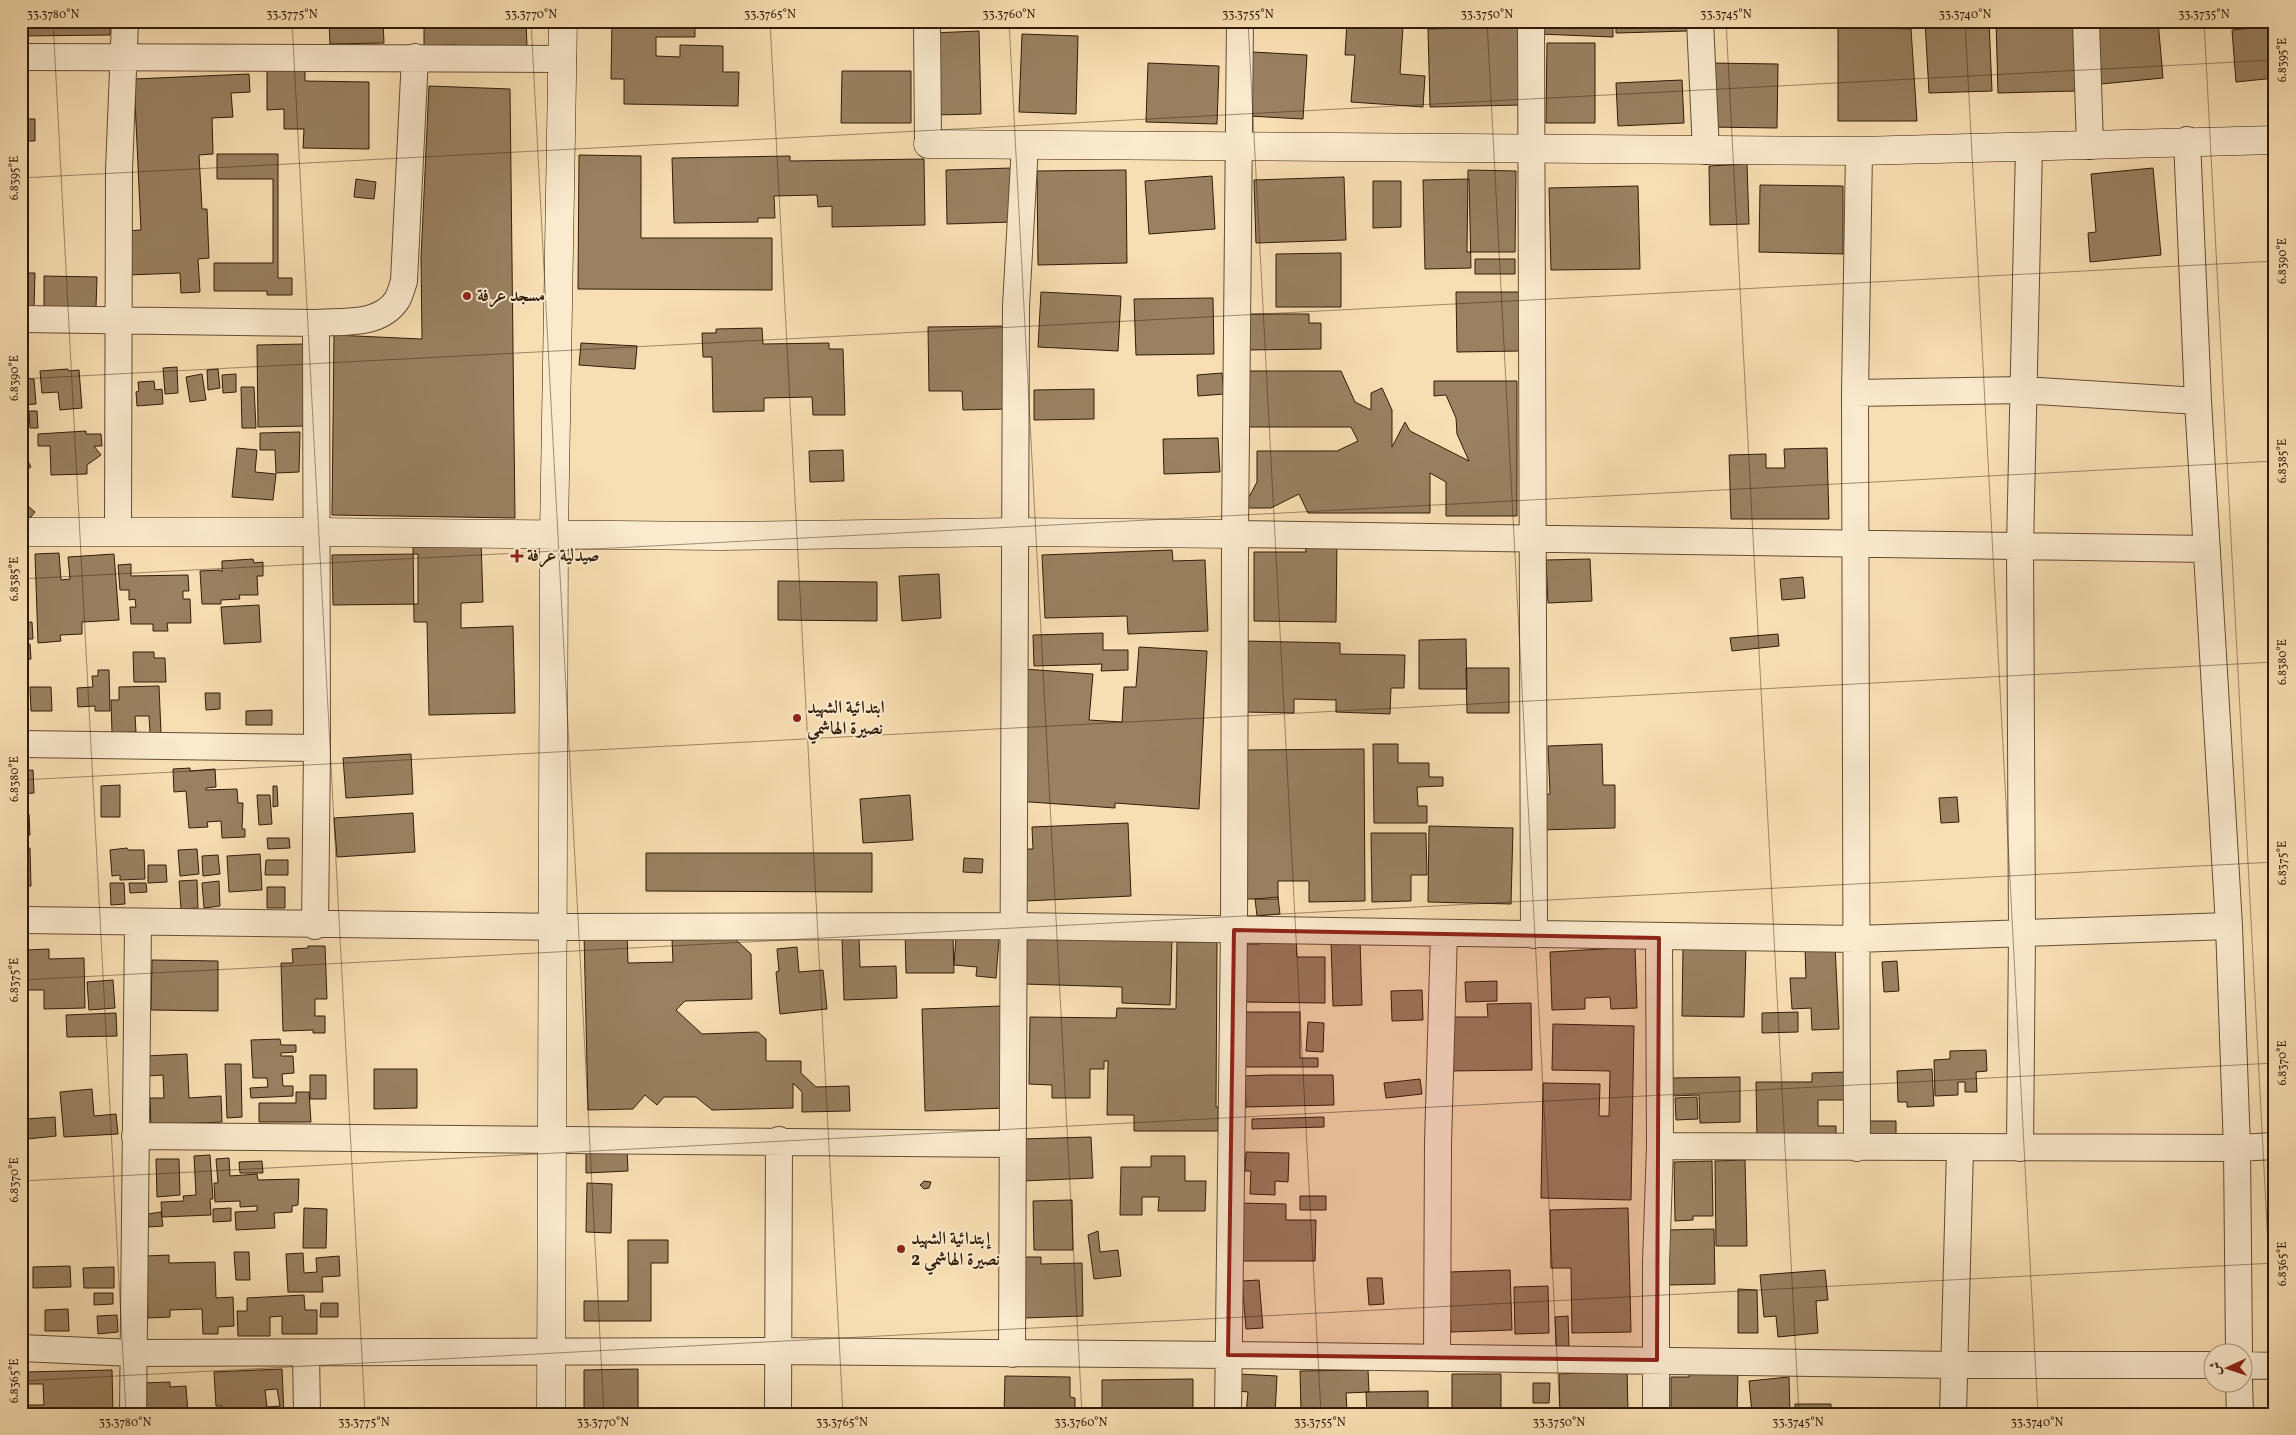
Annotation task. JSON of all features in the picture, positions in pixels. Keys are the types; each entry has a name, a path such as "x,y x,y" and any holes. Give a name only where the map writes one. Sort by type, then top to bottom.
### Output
{"street":[{"path":"118,531 119,170 125,21"},
{"path":"550,1414 554,926 554,534 563,21"},
{"path":"927,21 928,144 1859,151 2090,146 2187,140 2275,140"},
{"path":"1228,1414 1234,930 1235,534 1240,21"},
{"path":"1531,21 1531,539 1534,935"},
{"path":"1700,21 1706,151"},
{"path":"2086,21 2090,146"},
{"path":"21,57 563,59"},
{"path":"21,319 316,323 363,320 382,314 397,300 404,281 415,57"},
{"path":"2187,140 2198,401 2228,926 2237,1148 2239,1342"},
{"path":"1012,1354 1016,306 1025,145"},
{"path":"2020,1148 2022,933 2020,546 2022,390 2029,147"},
{"path":"1857,1148 1855,393 1859,151"},
{"path":"315,926 317,748 316,323"},
{"path":"1855,393 2022,390 2198,401"},
{"path":"21,532 317,532 720,536 1015,532 2207,549"},
{"path":"21,744 317,748"},
{"path":"21,920 315,926 1015,926 1856,940 2228,926"},
{"path":"133,1414 138,923"},
{"path":"1437,1358 1438,1144 1444,933"},
{"path":"1656,1414 1656,1263 1660,1146 1659,938"},
{"path":"135,1136 778,1140 1012,1144"},
{"path":"778,1140 778,1414"},
{"path":"1660,1146 1960,1149 2237,1148 2275,1146"},
{"path":"1953,1414 1960,1149"},
{"path":"21,1348 133,1353 306,1354 777,1351 1953,1365 2204,1365"},
{"path":"306,1354 307,1414"},
{"path":"2254,1365 2275,1366"},
{"path":"2239,1392 2240,1414"}],"highlighted area":[{"path":"1234,930 1659,938 1657,1360 1228,1355"}],"building":[{"path":"21,21 110,21 110,35 21,36"},
{"path":"329,21 383,21 384,43 330,44"},
{"path":"424,21 526,21 527,46 456,48 456,45 424,46"},
{"path":"612,21 695,21 695,37 656,37 656,56 680,57 680,45 723,46 723,72 739,72 738,106 624,104 624,79 611,79"},
{"path":"1432,21 1502,21 1502,28 1432,28"},
{"path":"1539,21 1613,21 1613,37 1539,34"},
{"path":"1616,21 1688,21 1688,31 1616,33"},
{"path":"1925,21 1989,21 1992,91 1929,93"},
{"path":"1996,21 2073,21 2075,91 1998,93"},
{"path":"2091,21 2158,21 2163,78 2101,84"},
{"path":"1347,22 1403,26 1400,74 1425,76 1423,107 1351,102 1355,55 1345,55"},
{"path":"2275,26 2275,78 2236,82 2232,30"},
{"path":"1519,27 1521,105 1430,107 1428,29"},
{"path":"1838,27 1911,29 1917,121 1838,121"},
{"path":"979,31 981,114 935,115 932,33"},
{"path":"1022,34 1078,36 1076,114 1019,112"},
{"path":"1547,43 1595,43 1595,123 1546,123"},
{"path":"1252,52 1307,55 1303,119 1248,116"},
{"path":"267,63 305,63 305,81 369,82 369,149 303,148 304,129 284,129 284,109 267,110"},
{"path":"1148,63 1219,66 1217,124 1146,122"},
{"path":"1709,63 1778,64 1777,128 1708,127"},
{"path":"842,71 911,71 911,123 841,123"},
{"path":"249,74 250,92 231,93 233,117 212,118 213,154 199,155 202,209 207,209 209,258 198,259 200,292 181,293 180,273 128,275 126,231 141,230 134,79"},
{"path":"1682,80 1684,123 1618,126 1616,83"},
{"name":"مسجد عرفة","path":"429,86 510,89 515,518 332,515 334,335 422,339 421,258"},
{"path":"21,119 35,119 35,141 21,141"},
{"path":"217,154 278,154 278,278 292,278 292,295 267,295 267,291 214,291 214,263 273,263 273,179 217,179"},
{"path":"579,155 641,156 641,238 772,238 772,290 578,289"},
{"path":"790,156 790,161 924,159 925,225 832,227 832,206 818,207 817,195 774,196 775,218 758,218 758,222 674,223 672,158"},
{"path":"1747,164 1749,224 1710,225 1709,166"},
{"path":"1012,168 1013,222 947,224 946,170"},
{"path":"2153,168 2161,255 2090,262 2088,233 2096,232 2091,174"},
{"path":"1126,170 1127,263 1038,265 1037,171"},
{"path":"1468,170 1516,171 1515,252 1467,252"},
{"path":"1212,176 1215,229 1149,234 1145,181"},
{"path":"1344,177 1346,240 1256,243 1254,180"},
{"path":"356,179 376,182 374,199 354,197"},
{"path":"1469,179 1471,268 1425,269 1423,180"},
{"path":"1373,181 1401,181 1401,227 1373,228"},
{"path":"1760,185 1843,186 1843,254 1759,252"},
{"path":"1638,186 1640,269 1551,270 1549,188"},
{"path":"1341,253 1341,307 1276,307 1276,254"},
{"path":"1475,259 1515,259 1515,274 1475,274"},
{"path":"21,273 35,273 34,309 21,309"},
{"path":"44,276 97,277 96,307 44,307"},
{"path":"1041,292 1121,296 1118,351 1038,347"},
{"path":"1456,292 1519,292 1520,351 1457,352"},
{"path":"1213,298 1214,354 1136,355 1134,299"},
{"path":"1247,314 1309,314 1309,323 1321,323 1321,349 1247,350"},
{"path":"1009,326 1011,409 963,410 962,391 929,391 928,327"},
{"path":"762,328 763,344 829,343 829,349 843,349 845,415 813,415 812,397 764,398 764,411 713,412 712,357 703,357 702,333 716,333 716,329"},
{"path":"581,343 637,346 635,369 579,365"},
{"path":"304,344 306,426 258,427 257,345"},
{"path":"177,367 178,393 165,394 163,368"},
{"path":"68,369 69,371 79,370 82,408 60,410 58,392 42,393 40,371"},
{"path":"218,369 220,388 208,390 207,370"},
{"path":"1242,371 1341,371 1355,402 1371,410 1371,393 1382,388 1392,410 1392,447 1405,422 1410,431 1469,461 1457,434 1456,418 1446,395 1434,396 1434,381 1517,381 1517,516 1446,516 1446,482 1430,473 1430,513 1308,513 1299,494 1271,508 1243,508 1257,482 1257,451 1337,451 1358,441 1351,427 1242,427"},
{"path":"1222,373 1224,394 1198,396 1197,375"},
{"path":"202,374 206,400 190,402 186,377"},
{"path":"236,374 236,392 223,393 222,375"},
{"path":"21,378 34,379 36,404 23,405"},
{"path":"154,381 155,390 162,389 163,404 137,406 136,392 139,391 138,382"},
{"path":"241,387 254,387 256,428 242,428"},
{"path":"1094,389 1094,419 1034,420 1034,390"},
{"path":"29,411 37,411 38,428 30,428"},
{"path":"86,431 86,434 101,434 102,446 94,446 101,455 87,465 87,474 51,475 50,446 38,446 38,434"},
{"path":"300,432 299,472 276,473 275,450 260,450 260,433"},
{"path":"21,433 28,444 22,447 21,446"},
{"path":"1218,438 1220,472 1164,474 1163,439"},
{"path":"237,448 257,450 255,472 276,474 273,500 232,497"},
{"path":"1827,448 1829,519 1731,519 1729,455 1766,454 1766,468 1785,468 1784,449"},
{"path":"22,450 31,467 24,471 21,467"},
{"path":"843,450 844,481 810,482 809,451"},
{"path":"21,500 35,512 26,523 21,519"},
{"path":"481,541 483,602 461,603 461,628 513,626 515,713 429,715 427,622 414,622 413,543"},
{"path":"1305,542 1337,542 1336,622 1254,621 1254,552 1306,552"},
{"path":"1172,550 1173,561 1205,560 1208,631 1128,634 1127,616 1045,618 1042,555"},
{"path":"59,553 61,580 70,579 68,557 114,554 119,620 82,622 82,634 60,635 61,641 38,643 35,554"},
{"path":"418,554 418,604 333,605 332,555"},
{"path":"253,559 254,563 263,562 263,576 257,576 258,595 239,595 240,599 221,600 221,604 202,604 200,571 220,570 222,572 222,561"},
{"path":"1590,559 1592,601 1548,603 1546,560"},
{"path":"131,564 131,576 188,575 189,591 183,591 183,599 190,599 191,623 167,623 168,631 153,631 153,624 131,624 130,607 136,607 135,599 129,600 129,590 120,590 118,565"},
{"path":"21,567 27,567 27,605 21,606"},
{"path":"939,574 941,618 902,621 899,576"},
{"path":"1803,577 1805,598 1782,600 1780,579"},
{"path":"778,581 877,582 877,621 778,620"},
{"path":"259,605 261,642 224,644 221,607"},
{"path":"32,622 33,639 21,639 21,623"},
{"path":"1103,633 1103,650 1128,650 1128,670 1101,671 1102,664 1034,666 1033,635"},
{"path":"1778,634 1779,646 1732,651 1730,638"},
{"path":"1466,639 1467,689 1419,689 1419,640"},
{"path":"1244,641 1340,643 1340,654 1405,655 1404,688 1391,688 1390,714 1336,712 1336,700 1294,699 1294,713 1243,712"},
{"path":"30,644 31,659 21,660 21,645"},
{"path":"1139,647 1207,651 1199,809 1115,803 1115,808 1016,801 1024,669 1093,674 1089,720 1122,722 1124,687 1136,687"},
{"path":"133,652 154,652 154,658 165,658 166,682 134,682"},
{"path":"1466,668 1509,668 1509,713 1467,713"},
{"path":"98,670 109,670 110,711 95,711 95,706 78,707 77,688 93,687 92,676 98,676"},
{"path":"159,686 161,733 150,733 149,716 135,716 136,732 112,733 111,700 119,700 119,687"},
{"path":"30,687 51,687 52,711 31,711"},
{"path":"205,693 220,693 220,709 206,710"},
{"path":"272,710 272,725 246,725 246,711"},
{"path":"1373,744 1398,744 1398,763 1429,763 1429,777 1443,777 1443,786 1417,787 1418,806 1427,806 1427,823 1374,823"},
{"path":"1602,744 1603,785 1615,785 1615,828 1538,830 1537,795 1550,794 1548,746"},
{"path":"1364,749 1365,901 1309,902 1309,881 1278,881 1278,899 1247,899 1246,750"},
{"path":"411,754 413,794 346,798 343,758"},
{"path":"190,768 190,771 215,769 216,787 206,788 206,790 237,789 238,803 243,803 242,829 245,829 245,837 222,838 221,821 207,822 208,827 189,828 186,791 174,792 173,769"},
{"path":"33,770 34,793 21,794 21,771"},
{"path":"120,785 120,817 101,817 101,786"},
{"path":"273,786 277,786 278,806 273,807"},
{"path":"257,795 270,795 272,824 259,825"},
{"path":"910,795 913,840 863,843 860,799"},
{"path":"1957,797 1959,822 1941,823 1939,798"},
{"path":"413,813 415,852 337,857 334,818"},
{"path":"21,814 29,814 30,835 21,836"},
{"path":"1128,823 1131,896 1026,901 1024,849 1033,849 1032,827"},
{"path":"1429,826 1513,828 1511,904 1428,902"},
{"path":"1371,833 1426,833 1427,875 1411,875 1411,901 1372,902"},
{"path":"267,838 289,838 290,848 268,849"},
{"path":"21,848 30,848 31,886 21,886"},
{"path":"127,848 128,850 144,850 145,879 120,880 120,875 112,876 110,850"},
{"path":"197,849 199,874 180,876 178,850"},
{"path":"646,853 872,853 872,892 646,891"},
{"path":"260,854 262,890 229,892 227,856"},
{"path":"218,855 220,874 203,876 202,856"},
{"path":"964,858 983,859 982,873 963,872"},
{"path":"266,860 288,860 288,875 265,875"},
{"path":"148,865 166,865 167,882 148,883"},
{"path":"197,880 198,908 181,909 179,881"},
{"path":"219,881 220,906 204,908 202,883"},
{"path":"110,883 124,883 125,904 111,905"},
{"path":"129,883 146,883 147,892 130,893"},
{"path":"267,887 285,887 285,908 267,908"},
{"path":"1278,897 1280,914 1257,916 1255,899"},
{"path":"905,930 953,938 954,973 906,973"},
{"path":"627,932 628,963 673,962 672,939 733,937 751,954 752,999 685,1001 676,1010 702,1034 758,1032 766,1039 766,1061 801,1061 801,1073 816,1087 849,1086 850,1111 802,1112 802,1092 793,1083 793,1108 712,1110 696,1097 664,1097 657,1105 645,1095 633,1109 588,1110 584,933"},
{"path":"1025,933 1069,939 1172,940 1170,1005 1122,1003 1122,987 1024,984"},
{"path":"1296,934 1297,957 1325,957 1325,1003 1241,1002 1241,944 1259,944 1259,935"},
{"path":"956,936 999,939 996,978 976,976 977,967 954,965"},
{"path":"859,938 860,967 896,966 897,998 844,1000 842,939"},
{"path":"1360,939 1362,1005 1333,1006 1331,941"},
{"path":"1177,942 1217,942 1216,1107 1218,1107 1218,1131 1134,1131 1134,1115 1107,1115 1108,1061 1104,1061 1104,1069 1090,1069 1090,1098 1052,1098 1052,1085 1029,1084 1030,1017 1116,1018 1117,1008 1176,1009"},
{"path":"308,946 325,946 327,999 315,999 315,1016 325,1016 325,1033 313,1033 313,1030 283,1031 281,963 293,963 292,949 308,948"},
{"path":"1835,946 1839,1029 1812,1030 1811,1008 1792,1009 1790,978 1806,978 1805,948"},
{"path":"797,947 799,972 823,970 827,1009 780,1014 776,972 779,971 777,949"},
{"path":"1635,947 1637,1008 1611,1009 1610,997 1585,998 1585,1009 1552,1010 1550,952"},
{"path":"1683,947 1746,948 1744,1017 1682,1016"},
{"path":"49,949 49,959 84,958 85,1008 44,1009 44,990 27,990 27,950"},
{"path":"152,960 218,961 218,1011 151,1010"},
{"path":"1897,961 1899,991 1884,992 1882,962"},
{"path":"113,980 115,1008 89,1010 87,982"},
{"path":"1497,981 1497,1001 1466,1002 1465,982"},
{"path":"1422,990 1423,1020 1392,1021 1391,991"},
{"path":"1531,1003 1532,1070 1449,1071 1449,1017 1488,1017 1487,1004"},
{"path":"1001,1006 1005,1108 925,1111 922,1009"},
{"path":"1244,1012 1300,1012 1300,1058 1318,1058 1318,1067 1244,1067"},
{"path":"1798,1012 1798,1032 1762,1033 1762,1013"},
{"path":"116,1013 117,1036 67,1037 66,1015"},
{"path":"1308,1022 1324,1023 1323,1052 1306,1051"},
{"path":"1553,1024 1634,1026 1631,1200 1541,1198 1543,1083 1600,1084 1599,1116 1609,1116 1610,1071 1552,1070"},
{"path":"280,1039 281,1045 296,1045 296,1052 281,1053 281,1056 293,1056 294,1073 282,1074 283,1086 293,1086 293,1096 251,1098 250,1088 268,1087 267,1078 253,1078 251,1040"},
{"path":"1986,1050 1987,1071 1976,1072 1977,1092 1965,1092 1965,1082 1958,1082 1958,1095 1935,1096 1934,1060 1950,1059 1950,1051"},
{"path":"187,1054 189,1098 221,1096 222,1122 151,1125 150,1098 164,1098 163,1075 147,1076 146,1056"},
{"path":"225,1064 241,1064 242,1117 227,1118"},
{"path":"374,1069 417,1069 417,1108 374,1109"},
{"path":"1932,1069 1934,1106 1907,1107 1907,1102 1898,1102 1897,1071"},
{"path":"1848,1072 1848,1100 1818,1100 1818,1126 1836,1126 1836,1140 1757,1140 1756,1082 1812,1082 1812,1073"},
{"path":"310,1075 326,1075 326,1099 310,1099"},
{"path":"1333,1075 1334,1105 1246,1107 1245,1076"},
{"path":"1740,1077 1740,1122 1700,1123 1699,1095 1671,1096 1670,1078"},
{"path":"1420,1079 1422,1094 1386,1098 1384,1083"},
{"path":"92,1089 94,1116 116,1114 118,1134 64,1137 60,1092"},
{"path":"296,1092 309,1092 311,1122 259,1122 259,1103 296,1103"},
{"path":"1697,1097 1698,1119 1676,1120 1675,1098"},
{"path":"55,1117 56,1136 28,1139 26,1119"},
{"path":"1324,1117 1324,1127 1252,1129 1252,1119"},
{"path":"1866,1121 1896,1121 1896,1142 1867,1142"},
{"path":"1091,1137 1093,1178 1022,1181 1021,1139"},
{"path":"627,1150 628,1171 586,1173 586,1152"},
{"path":"1246,1152 1289,1153 1288,1182 1275,1181 1275,1195 1250,1194 1251,1171 1245,1171"},
{"path":"210,1155 213,1199 210,1199 211,1215 162,1217 161,1202 184,1201 183,1196 196,1195 194,1156"},
{"path":"1151,1156 1185,1156 1185,1181 1206,1181 1205,1211 1158,1211 1159,1197 1142,1197 1142,1215 1120,1215 1121,1167 1151,1167"},
{"path":"229,1158 230,1176 257,1174 258,1180 299,1179 298,1205 292,1206 292,1212 274,1213 275,1228 236,1230 235,1212 257,1211 257,1206 240,1207 240,1201 215,1202 214,1183 218,1183 216,1159"},
{"path":"156,1159 179,1159 180,1195 157,1197"},
{"path":"1745,1160 1747,1246 1716,1246 1715,1161"},
{"path":"262,1161 263,1173 240,1173 239,1162"},
{"path":"1712,1161 1713,1216 1693,1216 1693,1220 1675,1221 1674,1162"},
{"path":"924,1181 931,1182 929,1188 924,1189 920,1185"},
{"path":"587,1183 612,1184 611,1233 586,1232"},
{"path":"21,1188 27,1188 28,1202 21,1202"},
{"path":"1300,1196 1326,1196 1326,1210 1300,1210"},
{"path":"1072,1200 1073,1250 1034,1250 1033,1201"},
{"path":"1237,1203 1286,1204 1286,1220 1316,1220 1315,1261 1236,1261"},
{"path":"231,1208 231,1221 213,1222 213,1209"},
{"path":"304,1208 327,1209 326,1248 303,1248"},
{"path":"1628,1208 1631,1332 1572,1333 1571,1268 1551,1268 1550,1210"},
{"path":"161,1212 163,1226 149,1227 148,1214"},
{"path":"1714,1229 1715,1284 1668,1285 1667,1230"},
{"path":"1098,1231 1100,1252 1118,1250 1121,1276 1094,1279 1088,1235"},
{"path":"628,1240 668,1240 668,1263 651,1263 651,1321 584,1321 584,1301 628,1301"},
{"path":"234,1252 249,1252 250,1280 236,1280"},
{"path":"303,1253 304,1273 317,1272 316,1258 339,1256 340,1276 322,1277 323,1292 288,1292 286,1254"},
{"path":"169,1255 169,1263 215,1262 216,1298 233,1297 234,1326 218,1327 218,1334 203,1334 202,1309 170,1310 170,1317 148,1318 146,1256"},
{"path":"1024,1257 1041,1257 1041,1264 1082,1263 1083,1316 1025,1318"},
{"path":"70,1266 71,1287 33,1288 33,1267"},
{"path":"114,1267 114,1288 84,1288 83,1268"},
{"path":"1510,1270 1512,1330 1451,1332 1449,1272"},
{"path":"1825,1270 1828,1300 1816,1301 1818,1333 1778,1337 1776,1316 1764,1317 1760,1275"},
{"path":"1367,1278 1382,1278 1384,1304 1369,1305"},
{"path":"1259,1280 1263,1328 1246,1329 1242,1281"},
{"path":"1548,1286 1549,1333 1515,1334 1514,1287"},
{"path":"1738,1289 1757,1290 1758,1333 1738,1333"},
{"path":"94,1293 113,1293 113,1304 94,1305"},
{"path":"304,1295 305,1310 317,1310 317,1334 282,1334 282,1316 270,1317 270,1336 238,1336 237,1311 247,1311 247,1298"},
{"path":"321,1303 338,1303 338,1317 320,1317"},
{"path":"68,1309 69,1331 45,1331 45,1310"},
{"path":"117,1315 118,1332 98,1334 97,1316"},
{"path":"1568,1316 1569,1346 1556,1346 1555,1317"},
{"path":"1627,1367 1628,1414 1560,1414 1559,1374 1578,1373 1578,1369"},
{"path":"282,1369 284,1414 223,1414 222,1406 216,1406 214,1372","holes":["277,1389 280,1406 267,1407 265,1390"]},
{"path":"638,1369 638,1412 584,1413 584,1370"},
{"path":"112,1370 113,1414 26,1414 26,1405 44,1405 43,1384 26,1384 25,1372"},
{"path":"1368,1370 1369,1392 1346,1393 1347,1410 1301,1411 1300,1371"},
{"path":"1689,1370 1738,1371 1737,1414 1671,1414 1671,1377 1689,1377"},
{"path":"1239,1374 1277,1376 1275,1414 1246,1414 1248,1392 1238,1391"},
{"path":"1452,1374 1501,1374 1501,1414 1452,1414"},
{"path":"1005,1376 1070,1377 1070,1397 1075,1398 1075,1414 1004,1414"},
{"path":"1789,1377 1790,1414 1752,1414 1749,1381"},
{"path":"21,1378 23,1414 21,1414"},
{"path":"1193,1379 1193,1412 1184,1412 1184,1414 1109,1414 1109,1408 1102,1409 1102,1380"},
{"path":"170,1382 170,1387 186,1386 188,1414 144,1414 142,1383"},
{"path":"1533,1383 1550,1383 1549,1403 1533,1403"},
{"path":"1428,1391 1428,1414 1367,1414 1366,1392"},
{"path":"1795,1404 1831,1404 1831,1414 1795,1414"}],"place":[{"name":"مسجد عرفة","path":"467,296"},
{"name":"صيدلية عرفة","path":"517,556"},
{"name":"ابتدائية الشهيد نصيرة الهاشمي","path":"797,718"},
{"name":"إبتدائية الشهيد نصيرة الهاشمي 2","path":"901,1249"}]}
